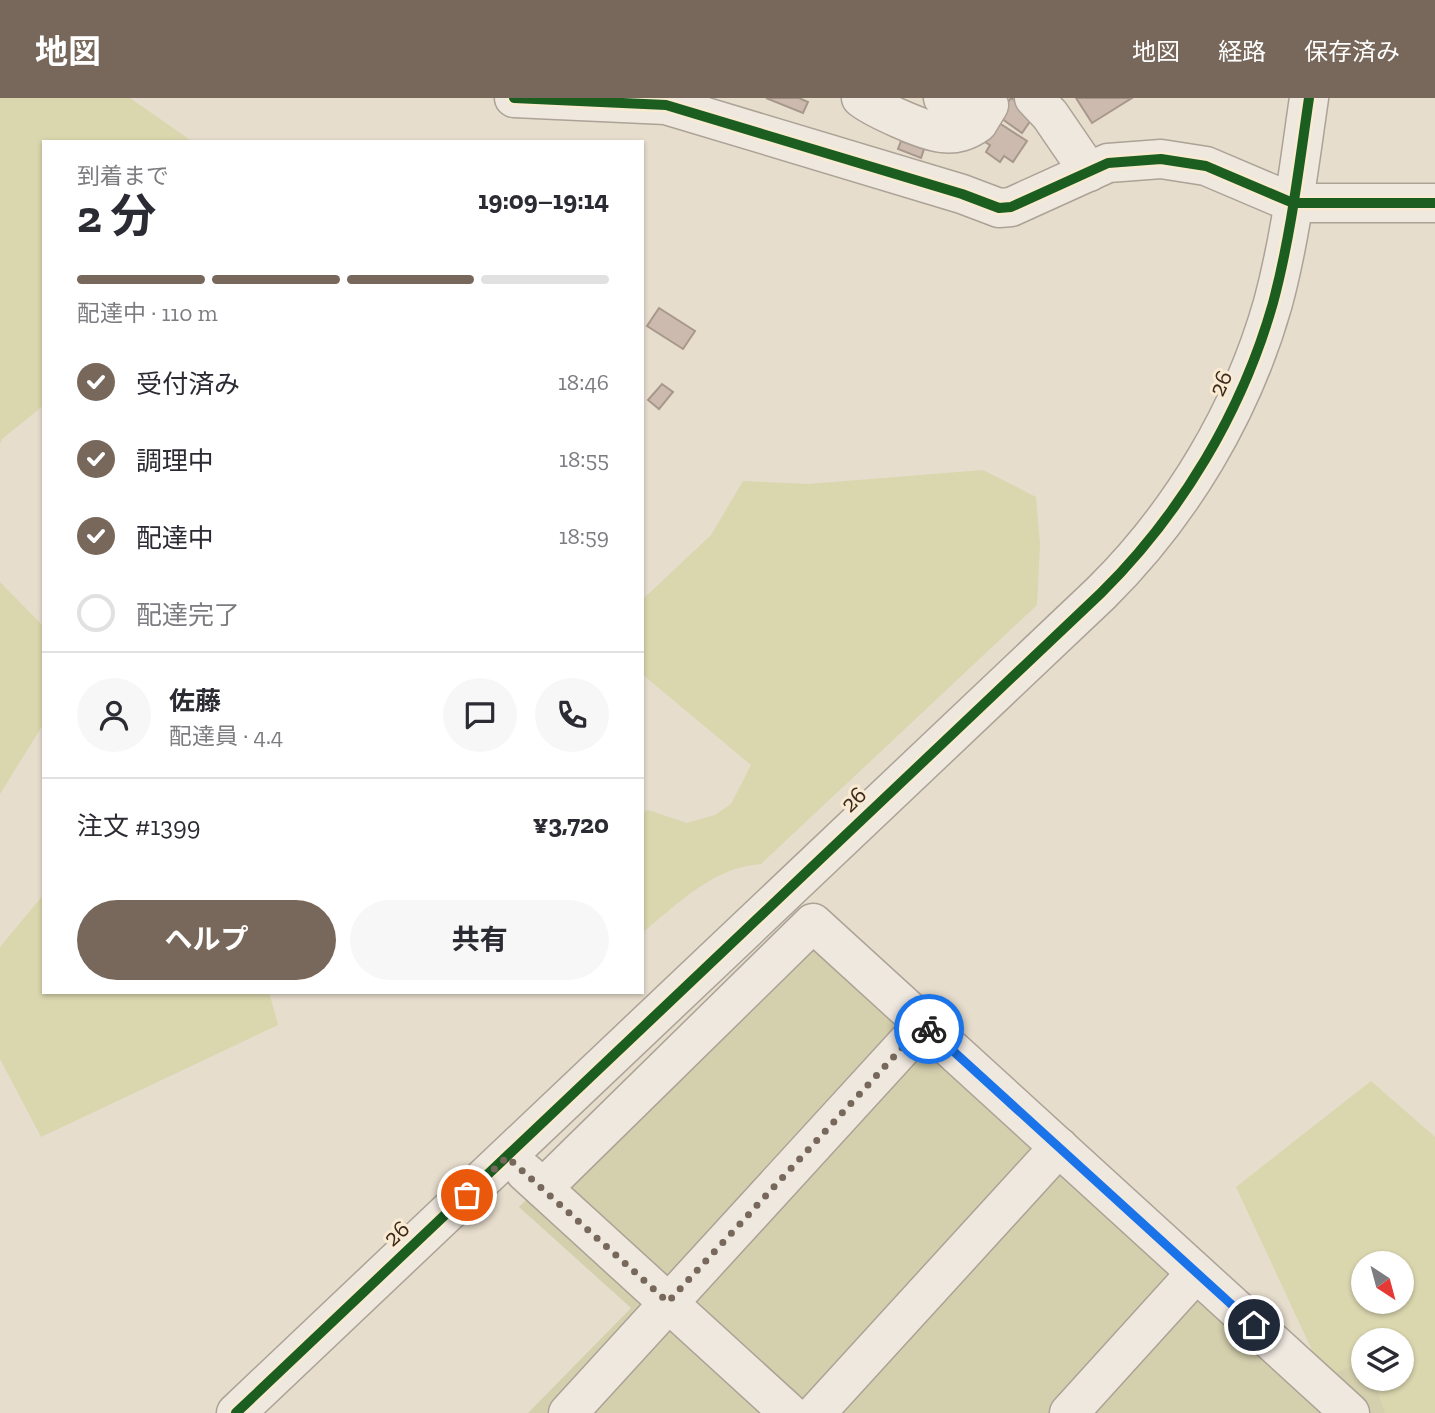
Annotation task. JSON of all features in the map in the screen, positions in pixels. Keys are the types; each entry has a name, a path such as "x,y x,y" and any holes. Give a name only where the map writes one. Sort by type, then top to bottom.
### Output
{"street":[{"path":"514,98 666,105 962,194 999,208 1011,206 1108,163 1161,159 1206,166 1293,203 1435,203"},
{"path":"860,98 873,107 942,133 969,131 966,107"},
{"path":"1034,98 1050,116 1089,172"},
{"name":"26","path":"236,1413 1101,593 1165,523 1212,446 1251,368 1273,303 1293,203 1309,98"},
{"path":"543,1188 813,923 1196,1273 1331,1407"},
{"path":"568,1413 924,1024"},
{"path":"816,1413 1059,1147"},
{"path":"507,1157 789,1413"},
{"path":"1069,1413 1196,1273"}],"shaded area":[{"path":"0,98 130,98 190,140 42,140 42,407 2,439 0,444"},
{"path":"983,470 1036,497 1040,544 1037,605 761,864 727,872 712,880 683,899 644,931 644,812 648,810 687,823 715,815 731,804 751,765 644,676 644,598 711,535 743,481 808,484"},
{"path":"0,582 42,625 42,726 0,794"},
{"path":"42,896 42,994 270,994 278,1025 41,1137 0,1059 0,947"},
{"path":"820,904 1324,1378 1351,1366 1351,1391 1378,1391 1385,1413 528,1413 631,1308 519,1207"},
{"path":"1371,1081 1435,1137 1435,1413 1385,1413 1378,1391 1414,1391 1414,1328 1351,1328 1351,1366 1325,1378 1236,1187"}],"building":[{"path":"766,98 799,98 808,102 803,113"},
{"path":"1011,98 1035,114 1022,133 998,116"},
{"path":"1076,98 1132,98 1092,123"},
{"path":"996,121 1027,141 1013,162 1004,156 1000,162 986,152 990,145 983,141"},
{"path":"901,141 924,149 921,158 898,149"},
{"path":"659,308 695,331 683,349 647,326"},
{"path":"662,384 673,392 659,409 648,400"}],"cycle path":[{"path":"514,98 666,105 962,194 999,208 1011,207 1108,163 1161,159 1206,166 1293,203 1435,203"},
{"path":"236,1413 1101,593 1157,530 1182,495 1226,422 1260,344 1285,252 1309,98"}],"way so far":[{"path":"467,1195 507,1157 668,1302 924,1024 929,1029"}],"route":[{"path":"929,1029 1254,1325"}]}
